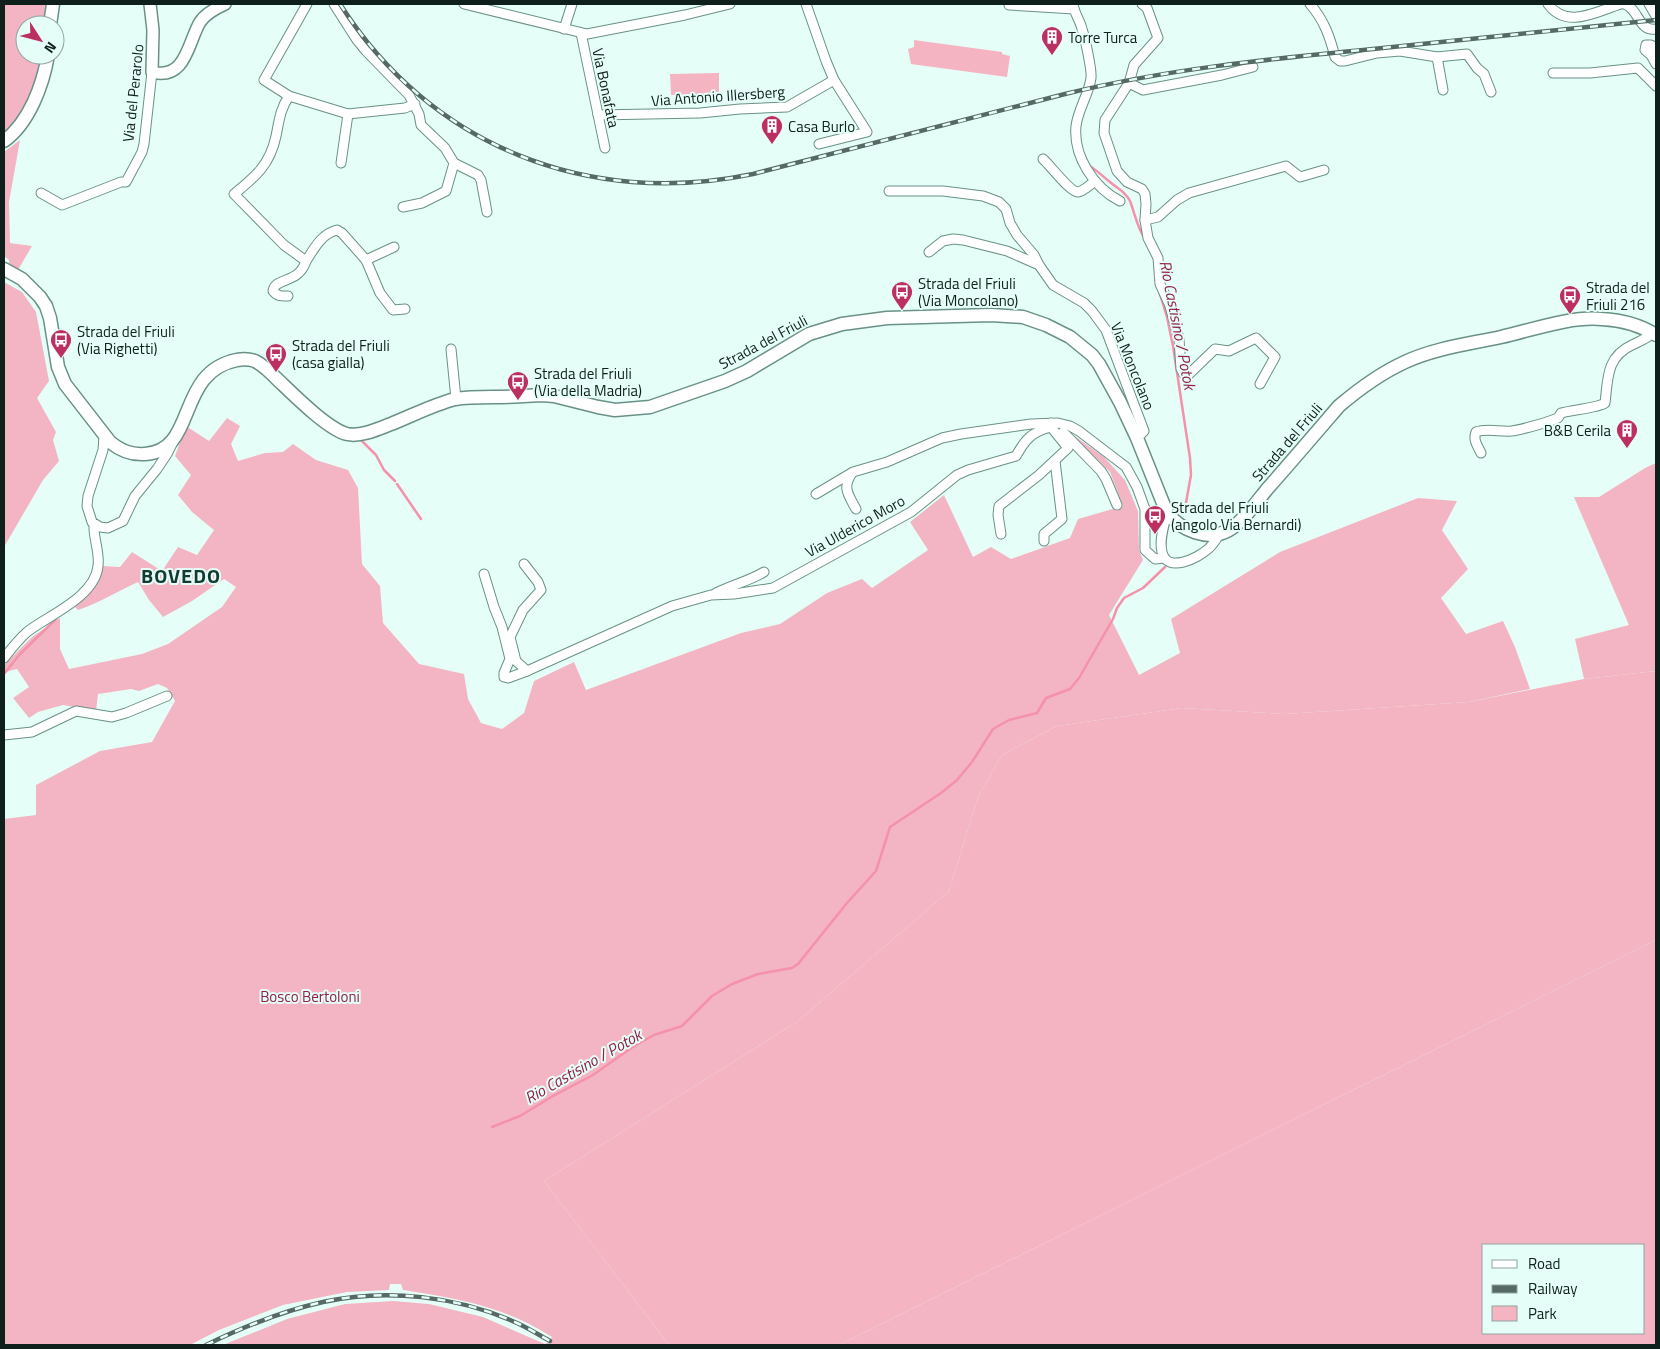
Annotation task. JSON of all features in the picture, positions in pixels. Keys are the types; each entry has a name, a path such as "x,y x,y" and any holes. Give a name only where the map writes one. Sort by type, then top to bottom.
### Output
{"main road":[{"path":"4,141 27,114 46,65"},
{"path":"4,269 22,280 40,297 50,318 56,358 61,376 70,392 104,436 118,449 137,454 155,453 163,450 173,441"},
{"name":"Strada del Friuli","path":"173,441 182,425 193,395 200,384 216,367 238,360 248,359 262,366 320,417 338,430 349,435 363,434 456,399 542,395 615,410 650,408 747,371 809,334 842,324 887,318 1011,315 1031,319 1057,330 1070,337 1092,354 1110,382 1137,438 1167,513 1173,520 1189,531 1220,534 1230,530 1248,512 1339,406 1375,379 1406,361 1449,348 1556,324 1588,319 1602,319 1631,324 1654,334"}],"street":[{"name":"Via del Perarolo","path":"41,193 62,205 121,182 126,182 142,152 144,144 152,72 153,30 150,4"},
{"path":"152,72 166,74 178,66 189,50 200,22 207,14 225,4"},
{"path":"307,4 264,80 289,96 348,114 405,108 415,104"},
{"path":"334,4 357,40 409,95 420,114 421,125 445,148 454,163 478,175 481,180 487,212"},
{"path":"464,4 581,33 596,32 730,4"},
{"path":"564,28 572,4"},
{"path":"806,4 834,80 866,132 819,144"},
{"path":"1009,4 1074,6 1082,29 1091,78 1076,125 1076,139 1084,164 1096,181 1109,196 1120,201"},
{"path":"1142,4 1147,8 1158,38 1134,65 1129,83 1105,120 1104,133 1117,170 1126,182 1142,189 1145,194 1148,238 1158,258 1160,284 1170,306 1179,339 1181,369 1184,374 1188,375 1215,349 1229,351 1256,338 1275,357 1260,384"},
{"path":"1310,4 1323,21 1332,43 1335,57 1340,61 1377,53 1400,51 1437,57 1467,54 1484,74 1491,92"},
{"path":"1548,4 1557,14 1570,17 1589,15 1622,4 1630,6 1646,28 1656,29"},
{"path":"1649,4 1656,16"},
{"name":"Via Bonafata","path":"581,33 605,148"},
{"path":"1656,48 1651,45 1646,46 1646,50 1656,64"},
{"path":"1437,57 1443,90"},
{"path":"1129,83 1143,90 1222,75 1253,66"},
{"path":"1553,73 1590,73 1638,68 1656,86"},
{"name":"Via Antonio Illersberg","path":"598,115 700,113 787,107 834,80"},
{"path":"289,96 280,114 273,147 267,162 259,173 234,194 284,246 306,261"},
{"path":"341,163 348,114"},
{"path":"1043,158 1076,192 1096,181"},
{"path":"403,207 422,203 446,191 454,163"},
{"path":"1146,220 1158,217 1177,200 1189,193 1286,166 1300,177 1324,170"},
{"name":"Via Moncolano","path":"890,191 943,191 983,196 999,202 1006,209 1010,223 1017,235 1034,255 1053,285 1072,295 1088,307 1106,330 1144,431 1137,438"},
{"path":"288,296 276,294 274,291 276,284 298,275 322,238 337,230 342,233 366,260 380,293 393,310 405,309"},
{"path":"929,252 943,241 963,240 1007,251 1039,265"},
{"path":"366,260 394,248"},
{"path":"1481,453 1474,437 1476,432 1481,430 1510,431 1542,424 1558,418 1560,413 1600,407 1605,403 1607,378 1615,358 1626,349 1654,334"},
{"path":"451,349 456,399"},
{"path":"816,494 853,472 886,462 942,438 1031,424 1070,426 1126,467 1137,487 1145,509 1144,550 1155,559 1164,558"},
{"path":"1002,534 998,515 999,506 1039,475 1068,448 1053,424"},
{"path":"1053,424 1101,471 1117,505"},
{"name":"Via Ulderico Moro","path":"711,595 734,594 773,588 911,512 958,474 1016,456 1027,438 1053,424"},
{"path":"4,658 26,633 68,605 93,581 99,564 93,532 94,524 87,506 88,496 103,450 104,436"},
{"path":"94,524 108,528 123,520 135,496 157,469 173,441"},
{"path":"1044,542 1044,534 1062,519 1055,461"},
{"name":"Via Ulderico Moro","path":"853,472 847,480 846,487 856,509"},
{"path":"1167,513 1161,551 1164,558 1172,563 1194,559 1209,548 1220,534"},
{"path":"524,564 538,582 541,590 523,610 510,637 516,662 527,671"},
{"name":"Via Ulderico Moro","path":"484,574 502,626 510,659 504,673 504,677 508,678 664,610 711,595 732,585 755,578 764,572"},
{"path":"4,735 32,732 76,711 112,717 167,696"}],"green space":[{"path":"4,4 45,4 44,15 15,15 15,65 42,65 32,93 18,120 4,135"},
{"path":"914,40 1002,52 1002,54 1010,56 1007,77 911,64 908,49 914,47"},
{"path":"719,73 719,94 671,95 670,74"},
{"path":"20,140 9,202 10,243 32,246 18,270 9,265 9,260 4,256 4,152"},
{"path":"4,282 22,292 36,312 49,381 37,398 56,432 53,440 59,461 43,480 4,547"},
{"name":"Bosco Bertoloni","path":"227,418 240,426 231,444 238,461 265,453 283,452 293,444 316,460 348,470 358,488 362,564 380,586 383,623 419,664 464,674 468,699 481,723 502,729 524,713 534,681 574,662 586,690 741,633 780,624 827,593 862,579 872,588 928,550 910,522 944,495 973,557 991,547 1011,559 1070,538 1078,519 1123,506 1110,472 1069,432 1104,457 1125,480 1138,511 1139,550 1143,560 1109,615 1139,675 1180,653 1171,619 1280,552 1418,498 1457,501 1442,530 1468,569 1441,598 1466,634 1503,621 1515,647 1530,689 1469,702 1285,714 1182,708 1057,726 1002,755 978,797 949,891 798,1021 544,1181 669,1345 223,1345 287,1319 345,1304 393,1301 429,1304 483,1317 545,1344 552,1337 517,1318 481,1305 443,1296 403,1290 401,1284 390,1284 389,1290 347,1292 283,1305 219,1330 190,1345 4,1345 4,819 36,815 36,785 100,751 152,742 175,701 167,688 158,684 139,691 131,689 98,694 96,711 63,705 38,712 29,718 13,698 29,687 17,669 4,672 4,665 32,637 60,618 60,649 69,669 142,654 168,644 222,607 236,587 224,579 192,601 163,617 149,600 138,582 78,610 73,605 94,584 102,566 120,567 132,552 162,571 178,547 197,555 214,530 192,512 178,495 191,475 175,456 186,426 209,441"},
{"path":"1656,463 1656,671 1584,679 1575,639 1629,625 1574,497 1599,497"},
{"path":"1656,671 1656,940 839,1345 669,1345 544,1181 798,1021 949,891 978,797 1002,755 1057,726 1182,708 1285,714 1469,702 1584,679"},
{"path":"1656,940 1656,1345 839,1345"}],"waterway":[{"name":"Rio Castisino / Potok","path":"1088,165 1126,195 1145,239"},
{"name":"Rio Castisino / Potok","path":"1159,291 1173,346 1190,458 1191,475 1185,508"},
{"path":"361,440 376,455 384,470 395,481"},
{"path":"397,484 421,519"},
{"name":"Rio Castisino / Potok","path":"492,1127 520,1116 593,1075 634,1046 654,1035 682,1026 712,996 732,984 758,974 792,968 798,964 847,903 876,871 890,827 957,780 972,762 993,729 1009,720 1037,713 1046,698 1070,689 1079,678 1124,598 1143,588 1165,567"},
{"path":"4,674 20,654 57,618"}],"railway":[{"path":"340,4 377,54 420,96 467,130 519,155 574,173 632,182 692,182 753,174 1065,94 1180,71 1295,57 1656,20"},
{"path":"206,1345 248,1326 293,1310 323,1302 347,1298 397,1295 422,1297 471,1306 517,1323 550,1341"}],"place":[{"name":"Torre Turca","path":"1052,56"},
{"name":"Casa Burlo","path":"772,145"},
{"name":"Strada del Friuli (Via Moncolano)","path":"902,311"},
{"name":"Strada del Friuli 216","path":"1570,315"},
{"name":"Strada del Friuli (Via Righetti)","path":"61,359"},
{"name":"Strada del Friuli (casa gialla)","path":"276,373"},
{"name":"Strada del Friuli (Via della Madria)","path":"518,401"},
{"name":"B&B Cerila","path":"1627,449"},
{"name":"Strada del Friuli (angolo Via Bernardi)","path":"1155,535"}],"district":[{"name":"BOVEDO","path":"181,575"}]}
